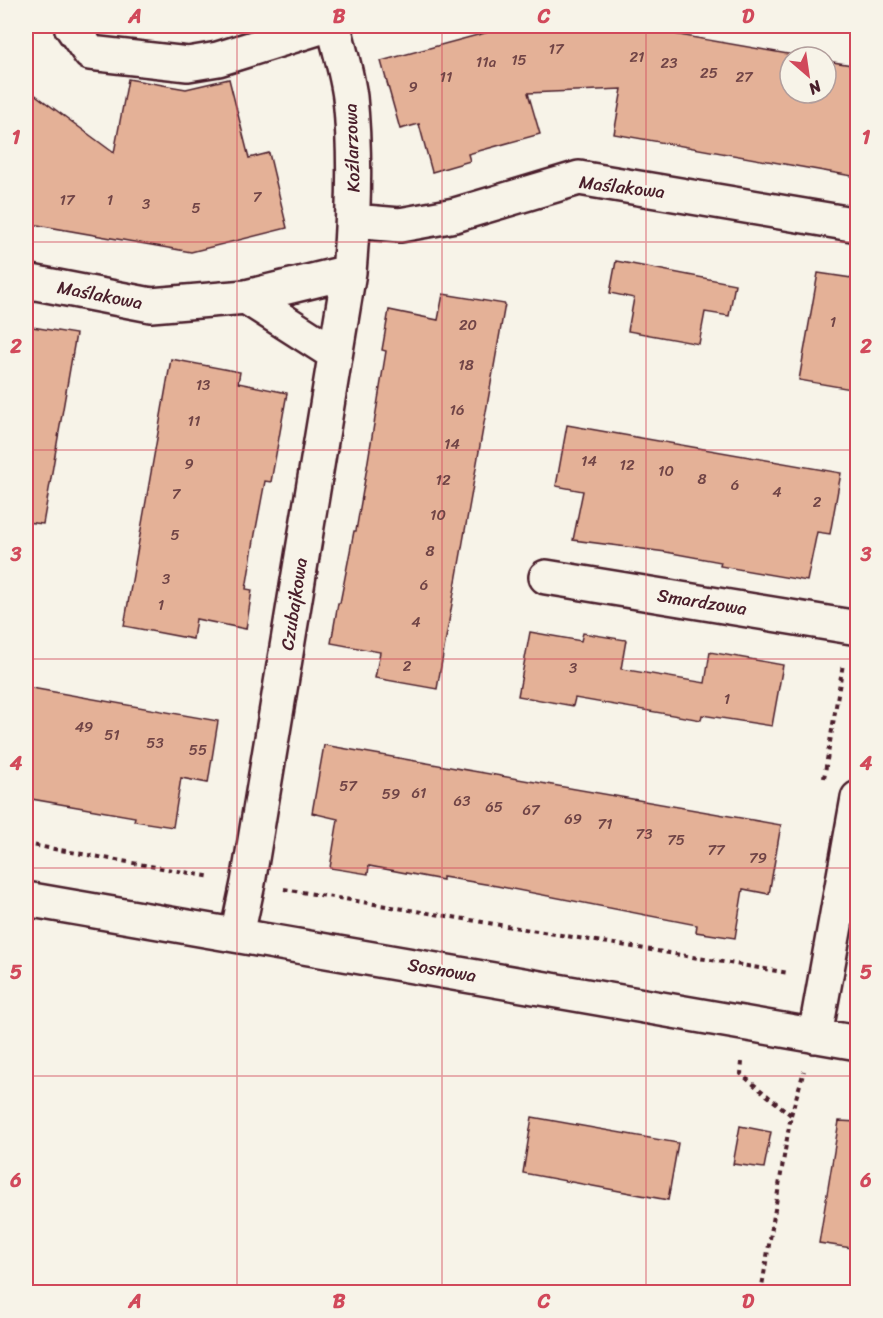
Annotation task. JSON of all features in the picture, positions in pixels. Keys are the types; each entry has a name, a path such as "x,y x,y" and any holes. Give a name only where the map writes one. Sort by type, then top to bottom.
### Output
{"street":[{"path":"71,26 90,53 188,64 218,59 324,26"},
{"name":"Koźlarzowa","path":"334,26 350,95 353,221 349,272"},
{"name":"Maślakowa","path":"353,221 400,225 455,215 579,178 858,225"},
{"name":"Maślakowa","path":"26,281 151,305 246,297 349,272"},
{"name":"Czubajkowa","path":"237,935 248,883 349,272"},
{"path":"246,297 334,354"},
{"name":"Smardzowa","path":"546,577 858,628"},
{"path":"815,1036 858,798"},
{"name":"Sosnowa","path":"26,899 858,1043"}],"path":[{"path":"26,844 826,980"},
{"path":"747,1023 741,1074 791,1115 761,1293"}],"building":[{"path":"511,26 628,26 778,52 778,105 838,105 838,63 858,66 858,177 614,134 622,89 528,93 540,134 468,154 470,161 432,172 419,124 400,129 381,61"},
{"path":"128,79 186,89 229,79 249,158 269,153 287,228 191,252 26,223 26,88 114,153"},
{"path":"616,261 735,284 729,316 705,312 699,344 628,331 634,298 610,293"},
{"path":"818,273 858,279 858,352 851,389 799,380"},
{"path":"443,294 505,304 437,689 375,678 380,652 331,643 354,531 356,531 386,351 382,350 389,310 438,320"},
{"path":"26,326 76,334 43,524 26,522"},
{"path":"171,359 240,372 238,383 287,393 271,482 265,481 255,534 246,589 252,590 246,629 196,619 193,639 124,626"},
{"path":"567,425 841,473 830,534 817,532 807,581 720,566 721,562 666,552 573,540 583,491 556,486"},
{"path":"530,632 581,641 583,633 626,640 621,669 705,683 710,652 783,665 772,726 702,715 701,720 575,698 573,706 518,696"},
{"path":"26,687 218,721 208,783 181,778 173,827 134,821 135,817 26,798"},
{"path":"324,745 781,825 769,894 743,889 735,938 696,932 697,925 497,886 443,877 443,880 369,866 368,874 330,868 338,819 312,813"},
{"path":"532,1117 678,1143 668,1200 523,1173"},
{"path":"839,1121 858,1122 858,1249 819,1243"},
{"path":"740,1126 771,1132 764,1168 733,1164"}]}
